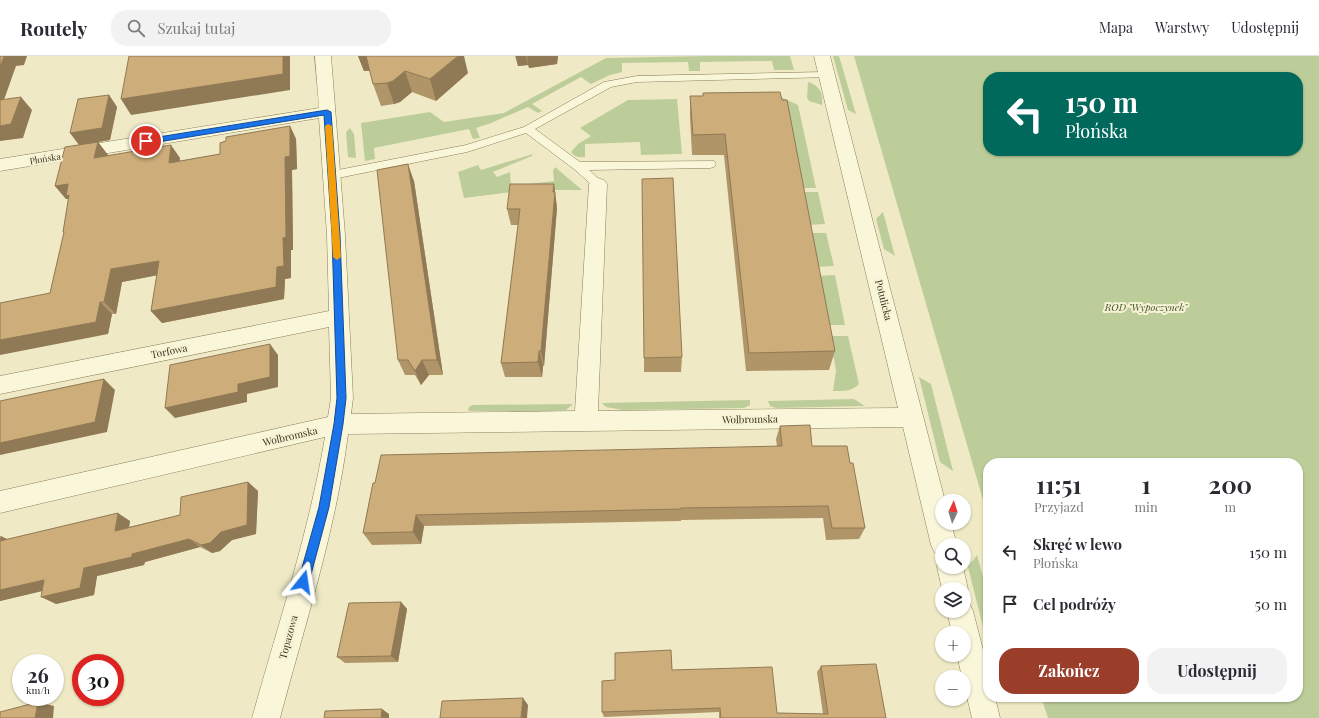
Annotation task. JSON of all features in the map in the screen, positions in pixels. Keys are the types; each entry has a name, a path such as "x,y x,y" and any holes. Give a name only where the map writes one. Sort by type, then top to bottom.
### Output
{"street":[{"name":"Topazowa","path":"266,718 324,507 339,424 342,398 333,175 323,56"},
{"name":"Potulicka","path":"822,56 942,538"},
{"name":"Płońska","path":"0,165 327,112"},
{"path":"586,421 598,184"},
{"name":"Torfowa","path":"0,385 338,317"},
{"name":"Wolbromska","path":"0,502 339,424 913,417"},
{"path":"962,618 986,718"}],"lane":[{"path":"333,175 467,148 528,129 608,84 637,79 827,75"},
{"path":"528,129 578,166 598,184"},
{"path":"578,166 710,164"}],"green space":[{"path":"790,56 794,70 774,70 772,61 700,62 700,71 689,71 688,62 622,63 622,72 610,75 591,84 581,77 532,104 542,111 538,113 528,107 476,128 480,138 473,139 469,129 374,148 375,159 365,161 361,123 430,112 444,122 504,113 606,58"},
{"path":"833,56 839,56 856,114 848,110"},
{"name":"ROD \"Wypoczynek\"","path":"854,56 1319,56 1319,718 1048,718 1043,702 1303,702 1303,458 983,458 983,500"},
{"path":"808,82 815,85 820,90 822,105 809,101 807,98"},
{"path":"754,98 783,98 798,105 816,188 799,188"},
{"path":"677,99 682,154 641,155 640,142 585,144 585,157 577,157 571,152 578,144 591,136 580,128 628,100"},
{"path":"350,128 354,134 356,158 348,157 346,132"},
{"path":"533,154 532,156 493,172 497,177 510,172 511,186 554,181 553,171 555,167 582,190 527,190 464,198 458,172 478,165 481,170"},
{"path":"801,192 818,192 825,224 807,225"},
{"path":"883,212 895,256 884,249 876,219"},
{"path":"810,233 826,233 834,266 816,267"},
{"path":"835,275 845,325 827,325 818,276"},
{"path":"830,336 848,336 859,384 850,390 833,391 836,371"},
{"path":"919,377 931,384 953,471 940,462"},
{"path":"854,399 865,406 776,408 770,406 768,401"},
{"path":"750,400 750,405 744,408 623,410 606,407 602,403"},
{"path":"573,404 566,410 550,411 469,411 468,408 472,405"},
{"path":"977,555 983,577 983,627 970,574 971,574 971,563"}],"building":[{"path":"0,56 4,56 0,67"},
{"path":"129,56 283,56 283,74 121,99"},
{"path":"366,56 458,56 430,79 405,71 393,81 373,84"},
{"path":"780,92 782,100 787,100 835,351 749,353 725,134 693,135 690,96 703,96 703,93"},
{"path":"109,95 102,128 70,133 78,99"},
{"path":"21,97 11,124 0,126 0,100"},
{"path":"290,126 290,156 285,157 286,237 283,238 284,266 277,267 276,287 151,311 159,261 111,269 104,302 100,302 96,322 0,340 0,303 50,293 64,232 69,195 66,196 68,184 55,186 65,147 98,142 94,158 171,145 169,163 220,154 220,143 226,141 226,137"},
{"path":"408,164 437,360 422,360 415,371 408,360 398,360 377,170"},
{"path":"673,178 682,357 644,358 642,179"},
{"path":"510,184 554,184 553,192 555,192 541,351 539,351 538,362 501,363 520,209 507,209"},
{"path":"270,344 270,377 238,384 238,392 165,408 170,365"},
{"path":"104,379 95,422 0,443 0,401"},
{"path":"810,425 812,446 847,446 850,463 853,463 865,528 832,528 828,506 681,508 416,515 413,532 363,533 373,483 375,483 381,455 782,446 780,426"},
{"path":"248,482 247,525 221,532 210,543 201,545 189,539 132,554 132,557 84,568 80,588 41,597 44,580 0,590 0,541 118,513 115,531 180,515 181,497"},
{"path":"401,602 391,656 337,657 349,603"},
{"path":"671,650 672,670 772,667 777,713 828,714 821,666 876,664 886,718 721,718 720,708 602,712 602,681 615,680 615,653"},
{"path":"523,698 521,718 440,718 442,701"},
{"path":"23,706 37,706 35,718 0,718 0,712"},
{"path":"382,709 381,718 324,718 325,711"}],"slow traffic":[{"path":"328,126 333,175 337,257"}],"route":[{"path":"146,141 327,112 333,175 342,398 339,424 324,507 303,582"}]}
